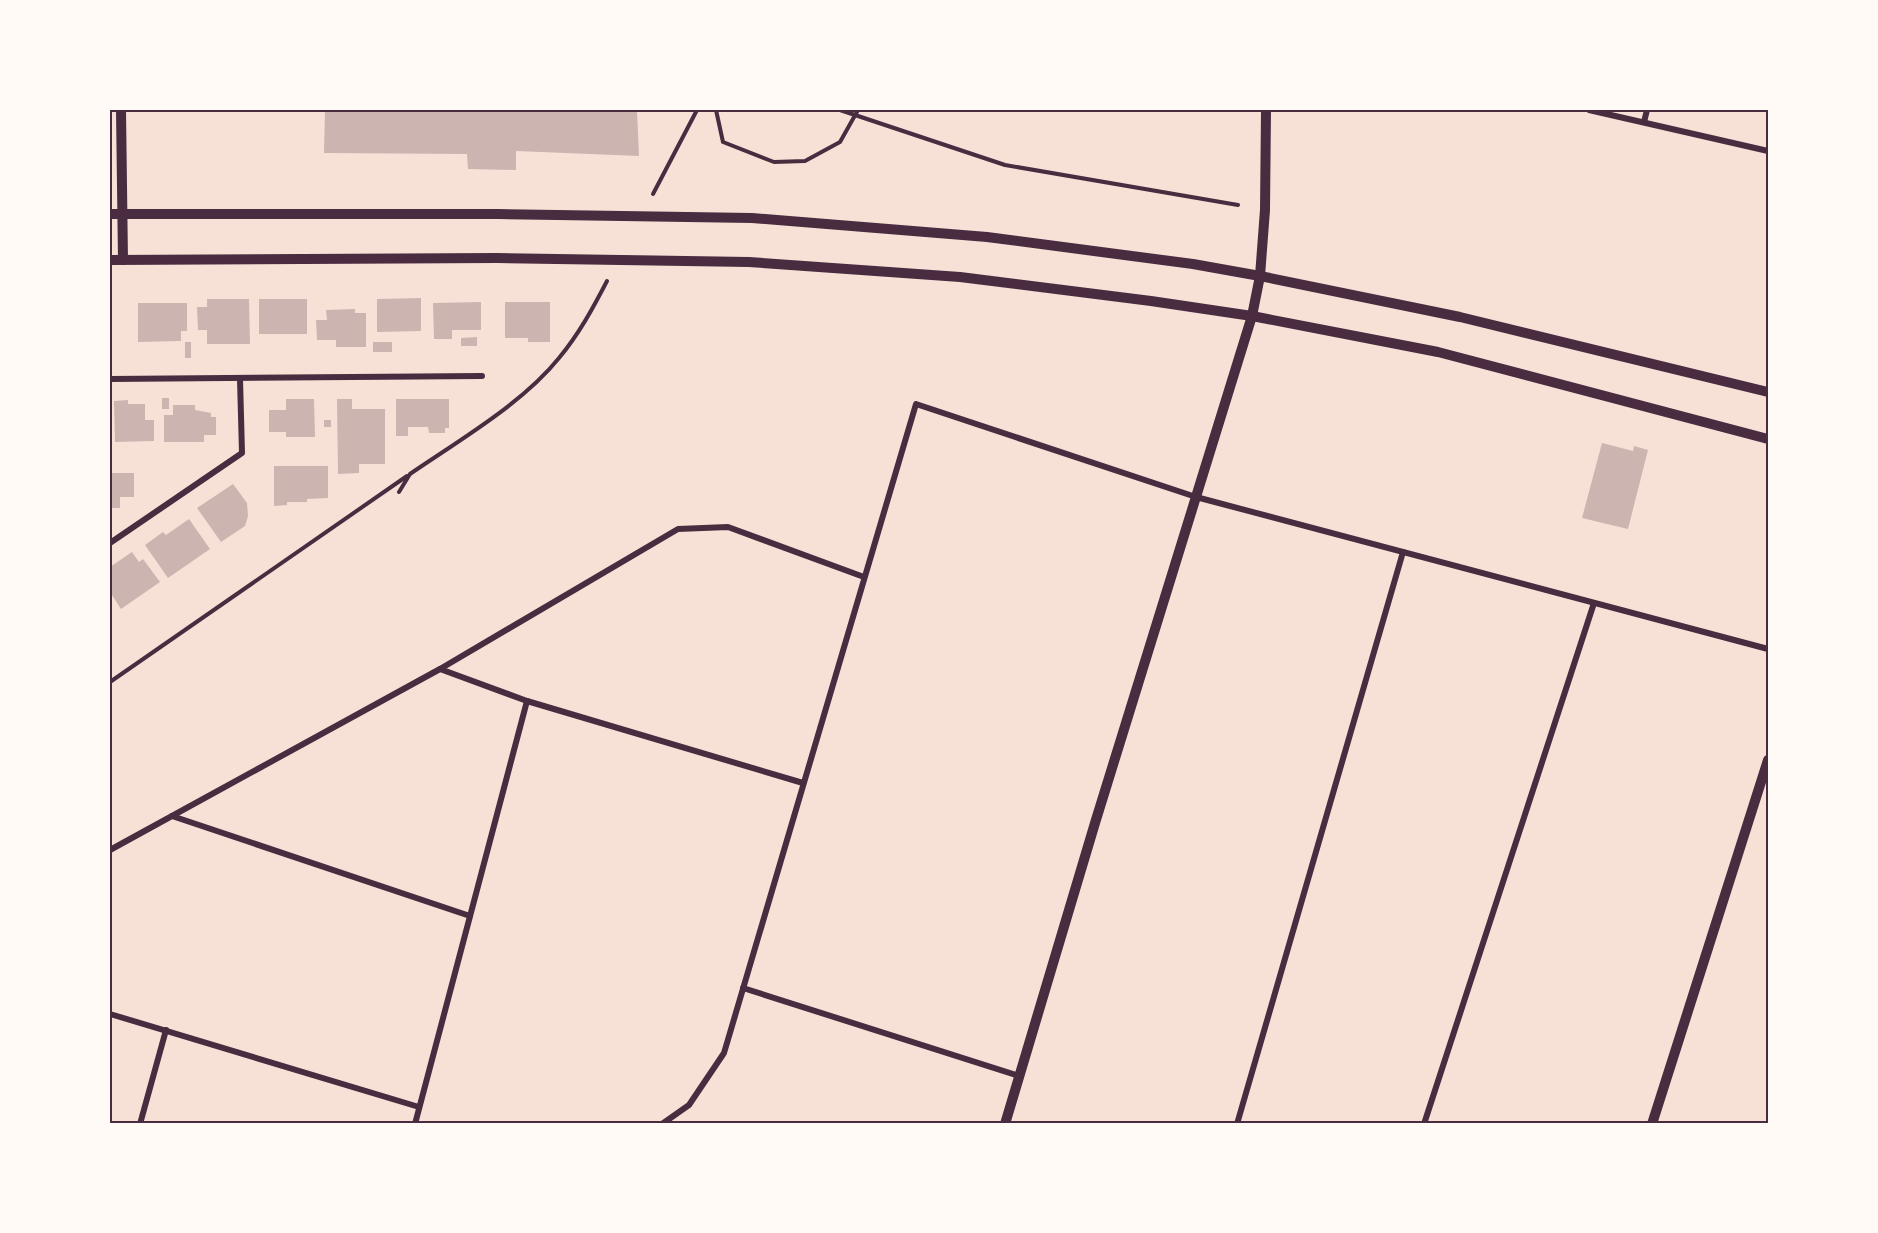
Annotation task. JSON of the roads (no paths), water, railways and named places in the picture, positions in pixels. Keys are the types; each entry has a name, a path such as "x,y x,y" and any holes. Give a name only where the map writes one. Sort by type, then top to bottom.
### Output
{"street":[{"path":"121,110 123,260"},
{"path":"1005,1124 1252,316 1260,276 1265,210 1266,110"},
{"path":"1589,110 1768,151"},
{"path":"1644,122 1647,110"},
{"path":"110,213 498,214 752,218 987,237 1160,259 1260,276 1460,317 1768,392"},
{"path":"110,260 497,258 749,262 960,277 1252,316 1438,352 1768,439"},
{"path":"110,379 482,376"},
{"path":"110,543 242,453 240,379"},
{"path":"662,1124 689,1105 724,1053 916,404 1196,497 1768,649"},
{"path":"110,850 440,669 678,529 728,527 864,577"},
{"path":"1237,1124 1403,552"},
{"path":"1424,1124 1594,603"},
{"path":"440,669 527,701 803,783"},
{"path":"415,1124 527,701"},
{"path":"1652,1124 1768,760"},
{"path":"172,816 470,916"},
{"path":"743,988 1019,1076"},
{"path":"110,1014 419,1107"},
{"path":"140,1124 166,1030"}]}
